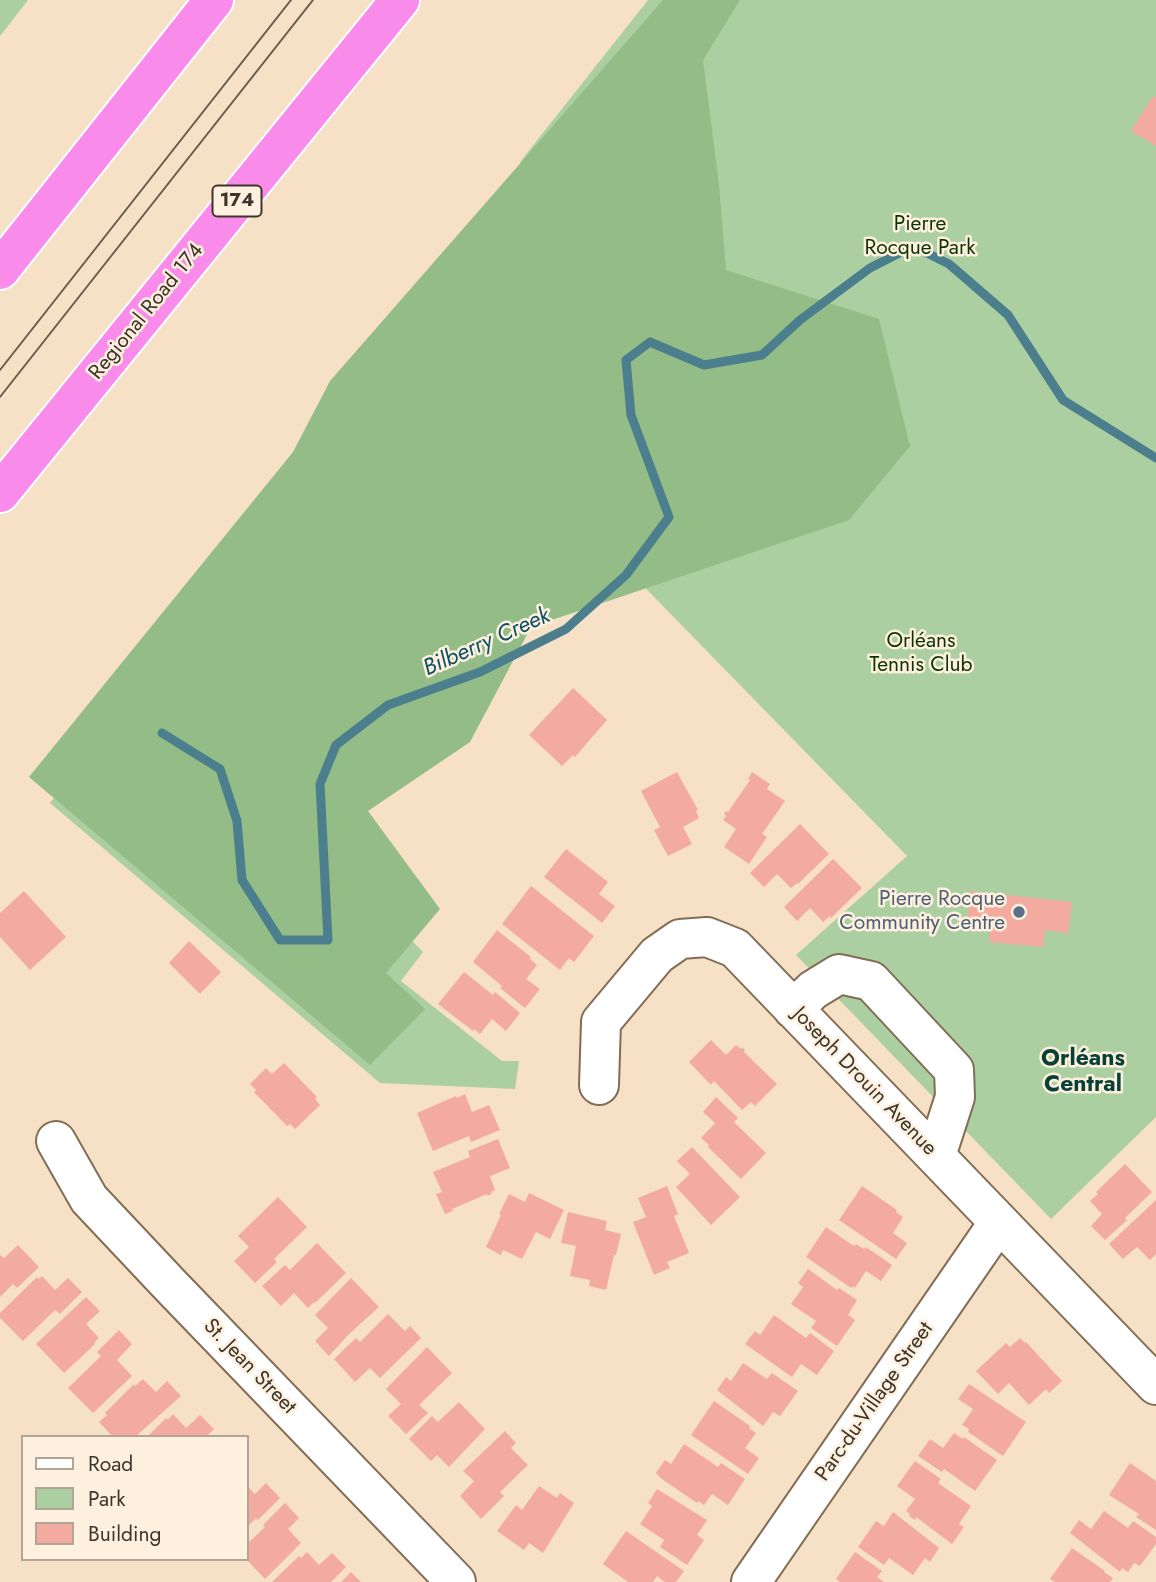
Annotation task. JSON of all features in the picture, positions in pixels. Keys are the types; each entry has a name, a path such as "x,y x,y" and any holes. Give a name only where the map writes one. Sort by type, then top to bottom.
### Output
{"highway":[{"path":"0,270 214,0"},
{"name":"Regional Road 174","path":"0,493 401,0"}],"street":[{"name":"Joseph Drouin Avenue","path":"599,1085 601,1022 657,955 680,939 707,937 735,948 1156,1385"},
{"path":"793,1009 813,990 839,974 871,981 954,1070 956,1097 936,1156"},
{"name":"St. Jean Street","path":"56,1141 89,1199 456,1582"},
{"name":"Parc-du-Village Street","path":"751,1582 999,1222"}],"green space":[{"path":"0,0 28,0 0,36"},
{"name":"Pierre Rocque Park","path":"648,0 1156,0 1156,1117 1051,1219 796,955 907,856 618,560 746,396 520,162"},
{"path":"663,0 740,0 703,60 719,185 726,270 879,319 910,446 849,520 531,627 470,742 368,811 440,909 386,973 425,1009 370,1065 29,777 293,452 330,381"},
{"path":"153,672 423,952 401,981 502,1061 519,1061 515,1089 380,1083 50,803"}],"building":[{"path":"1153,96 1156,98 1156,146 1131,131"},
{"path":"573,688 607,720 575,757 573,755 562,766 529,735"},
{"path":"677,772 698,810 696,811 699,818 683,827 692,844 668,856 654,830 660,827 641,791"},
{"path":"752,772 770,784 767,789 785,801 762,834 767,837 749,864 724,847 736,829 723,820 726,811 728,812 750,780 748,779"},
{"path":"800,824 829,854 791,888 777,874 764,887 750,873"},
{"path":"566,849 608,882 599,894 615,906 602,923 544,877"},
{"path":"833,859 862,888 831,918 830,916 823,922 810,908 797,921 784,907"},
{"path":"531,886 594,936 574,962 569,958 560,970 502,924"},
{"path":"24,891 66,937 30,970 0,937 0,913"},
{"name":"Pierre Rocque Community Centre","path":"970,891 1072,902 1068,933 1045,930 1043,947 989,942 991,925 967,923"},
{"path":"497,930 537,965 526,979 540,989 525,1008 473,962"},
{"path":"189,941 221,972 200,994 169,963"},
{"path":"464,972 493,995 495,992 520,1013 506,1031 492,1019 480,1034 438,1004"},
{"path":"711,1040 726,1055 736,1045 741,1049 742,1047 777,1084 755,1106 751,1102 742,1110 714,1081 711,1085 689,1062"},
{"path":"284,1063 317,1097 315,1099 320,1105 295,1129 290,1124 287,1126 254,1092 256,1090 250,1084 266,1068 272,1074"},
{"path":"465,1094 472,1112 489,1105 500,1130 471,1142 469,1136 433,1151 417,1113"},
{"path":"716,1097 738,1118 734,1122 766,1153 741,1179 701,1138 715,1123 703,1112"},
{"path":"498,1139 510,1168 490,1176 495,1190 492,1194 445,1214 436,1194 442,1192 433,1172 470,1157 468,1151"},
{"path":"692,1147 740,1197 711,1225 676,1187 690,1174 677,1161"},
{"path":"1125,1164 1152,1192 1105,1240 1091,1226 1102,1214 1090,1201"},
{"path":"667,1186 678,1214 674,1216 689,1253 667,1262 670,1268 654,1275 633,1222 646,1217 638,1198"},
{"path":"862,1186 903,1217 893,1233 907,1243 896,1259 839,1220"},
{"path":"529,1193 564,1210 550,1239 536,1232 522,1259 503,1250 501,1255 486,1247 509,1194 525,1202"},
{"path":"278,1197 307,1227 274,1259 277,1262 255,1283 234,1261 249,1247 238,1236"},
{"path":"1156,1200 1156,1254 1150,1260 1137,1247 1123,1259 1109,1244"},
{"path":"568,1212 607,1221 605,1230 621,1234 606,1290 589,1286 590,1280 570,1276 576,1246 561,1243"},
{"path":"826,1227 854,1246 856,1244 864,1249 866,1247 892,1265 881,1281 866,1271 855,1288 851,1288 806,1257"},
{"path":"317,1243 346,1273 308,1308 294,1293 281,1306 262,1286 285,1265 290,1270"},
{"path":"18,1245 39,1267 17,1288 13,1284 0,1297 0,1255 4,1258"},
{"path":"808,1269 837,1290 839,1288 857,1300 848,1315 855,1320 837,1346 811,1328 816,1321 791,1304 803,1287 798,1283"},
{"path":"42,1276 55,1290 68,1278 82,1292 60,1314 55,1310 23,1341 0,1318 0,1313 37,1277 39,1279"},
{"path":"351,1278 379,1307 329,1356 315,1341 328,1328 315,1315"},
{"path":"86,1297 100,1311 86,1324 99,1338 64,1373 36,1344"},
{"path":"388,1314 405,1331 410,1326 421,1338 380,1378 370,1368 355,1382 334,1359 356,1338 360,1342"},
{"path":"774,1315 806,1338 810,1333 834,1351 817,1375 801,1364 792,1377 745,1344 755,1331 760,1335"},
{"path":"119,1330 132,1344 117,1360 132,1376 93,1413 68,1388 101,1356 97,1352"},
{"path":"1020,1338 1062,1381 1049,1393 1046,1389 1029,1405 1009,1383 998,1394 976,1371 1006,1343 1010,1347"},
{"path":"427,1347 452,1373 419,1405 428,1413 406,1434 388,1416 401,1404 386,1389"},
{"path":"743,1363 767,1379 772,1373 798,1391 780,1416 773,1412 763,1426 717,1390 726,1377 731,1381"},
{"path":"143,1379 156,1392 167,1381 181,1396 137,1435 111,1435 99,1422 134,1384 135,1386"},
{"path":"969,1384 1026,1422 1003,1456 962,1425 973,1409 958,1399"},
{"path":"714,1401 756,1433 745,1448 759,1458 748,1474 691,1435"},
{"path":"459,1402 485,1429 449,1467 437,1455 431,1461 409,1439 432,1416 438,1422"},
{"path":"173,1414 186,1428 200,1415 214,1429 208,1435 149,1435 166,1418 168,1420"},
{"path":"505,1431 516,1443 511,1448 528,1465 500,1492 504,1496 481,1519 460,1496 474,1481 463,1471"},
{"path":"954,1433 997,1460 975,1491 944,1469 942,1472 918,1456 930,1439 943,1448"},
{"path":"684,1444 718,1467 721,1463 745,1479 728,1505 712,1494 704,1505 698,1501 697,1503 656,1473 665,1460 671,1464"},
{"path":"915,1461 941,1479 938,1483 971,1506 959,1524 964,1527 952,1544 916,1517 915,1520 909,1516 906,1511 915,1499 897,1486"},
{"path":"1130,1463 1156,1481 1156,1530 1136,1517 1139,1514 1109,1495"},
{"path":"266,1483 280,1498 248,1526 248,1487 255,1494"},
{"path":"539,1486 557,1498 560,1493 574,1503 543,1553 529,1543 524,1550 497,1531 516,1505 522,1510"},
{"path":"657,1489 707,1520 697,1535 704,1540 687,1565 660,1547 664,1540 640,1524 652,1506 648,1503"},
{"path":"285,1503 299,1518 288,1529 301,1543 265,1579 248,1561 248,1543 265,1527 263,1525"},
{"path":"1104,1511 1128,1528 1133,1521 1156,1537 1156,1544 1140,1566 1134,1563 1128,1572 1122,1568 1120,1572 1070,1533 1079,1520 1091,1529"},
{"path":"893,1512 939,1548 930,1562 925,1558 913,1575 889,1558 884,1565 858,1547 876,1521 884,1526"},
{"path":"626,1531 684,1571 676,1582 665,1582 657,1576 653,1582 628,1582 603,1564"},
{"path":"1072,1548 1113,1578 1110,1582 1055,1582 1050,1579"},
{"path":"307,1552 319,1565 332,1553 346,1567 331,1582 272,1582 299,1556 301,1558"},
{"path":"855,1552 882,1571 877,1577 884,1582 840,1582 836,1579"},
{"path":"351,1572 361,1582 341,1582"}],"waterway":[{"name":"Bilberry Creek","path":"162,733 220,769 237,821 242,880 280,940 328,940 320,784 336,745 388,705 480,672 566,629 626,575 669,517 631,415 626,360 650,342 704,365 762,355 800,320 870,268 913,246 949,264 1008,315 1063,400 1156,458"}],"tram line":[{"path":"0,370 291,0"},
{"path":"0,397 313,0"}],"place":[{"name":"Pierre Rocque Community Centre","path":"1019,912"}],"district":[{"name":"Orléans Central","path":"1083,1072"}],"park label":[{"name":"Orléans Tennis Club","path":"921,654"}]}
